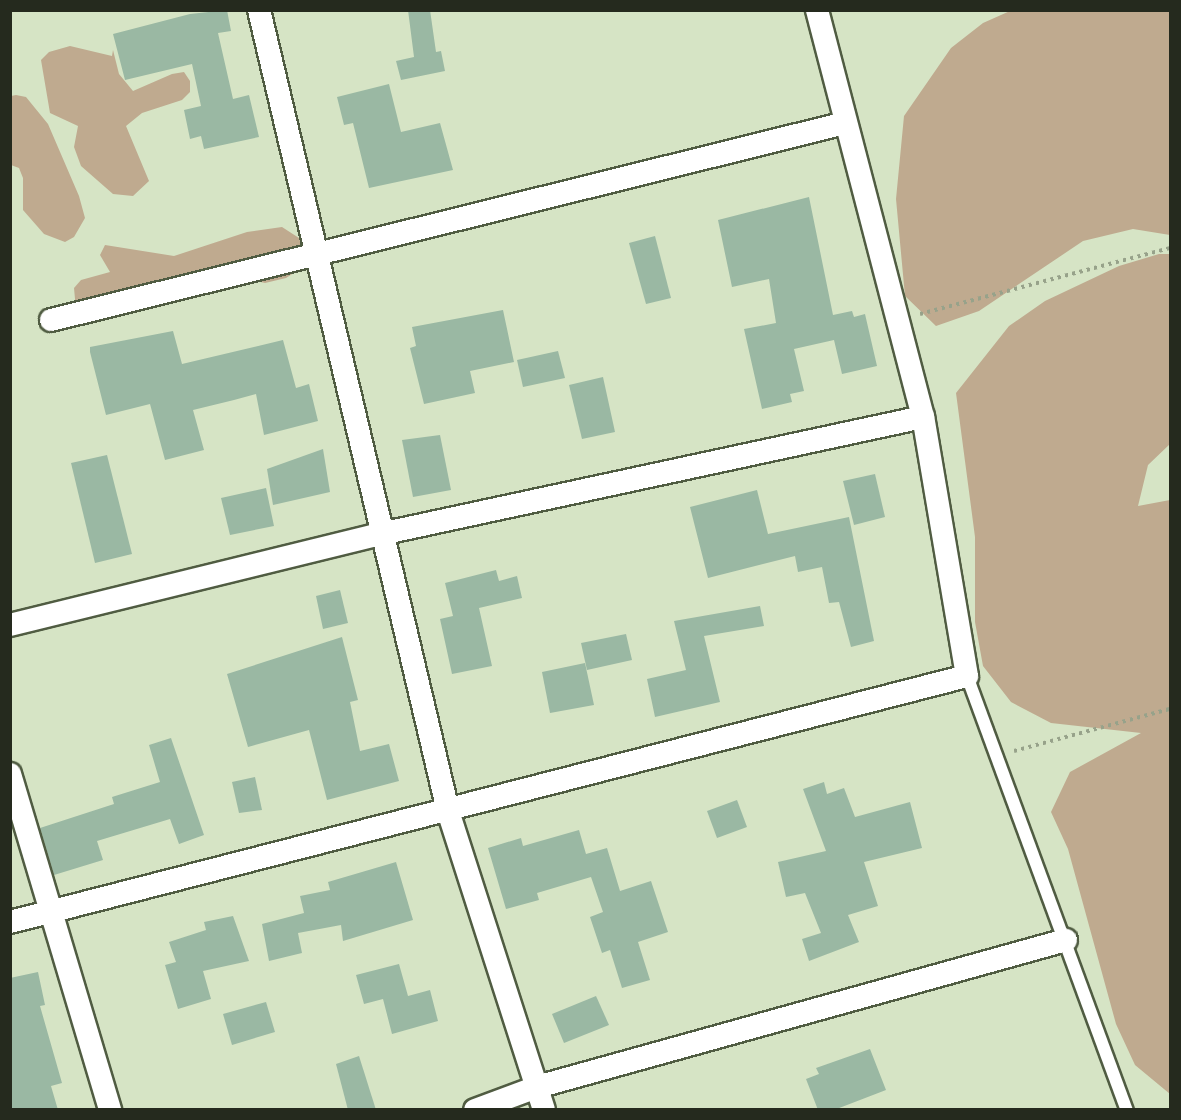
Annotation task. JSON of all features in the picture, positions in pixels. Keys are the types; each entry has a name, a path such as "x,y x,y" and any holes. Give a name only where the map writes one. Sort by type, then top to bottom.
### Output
{"street":[{"path":"259,10 385,533 448,811 544,1110"},
{"path":"10,922 967,676 923,417 817,10"},
{"path":"51,320 845,123"},
{"path":"10,625 385,533 923,417"},
{"path":"10,774 110,1110"},
{"path":"475,1110 537,1088 1066,940"}],"lane":[{"path":"967,676 999,755 1127,1110"}],"path":[{"path":"899,319 1170,248"},
{"path":"999,755 1170,710"}],"shaded area":[{"path":"1010,11 1170,11 1170,235 1133,229 1083,241 979,311 936,326 905,296 896,199 904,116 951,48 983,23"},
{"path":"70,46 112,56 113,50 119,74 133,91 172,74 184,72 190,81 190,92 182,100 142,113 126,126 149,181 133,196 113,194 81,166 74,147 78,126 50,113 41,60 49,52"},
{"path":"11,96 26,97 48,124 79,196 85,218 74,237 65,242 44,234 23,210 23,178 19,168 11,165"},
{"path":"282,227 299,238 305,255 303,267 286,278 265,283 242,278 191,288 164,306 76,310 74,288 81,280 110,272 100,255 105,245 174,256 247,232"},
{"path":"1159,254 1170,254 1170,444 1148,465 1138,506 1170,500 1170,1094 1135,1065 1116,1024 1068,849 1051,812 1070,772 1141,733 1051,723 1011,702 983,666 975,622 975,537 956,393 1009,326 1045,301 1119,266"}],"building":[{"path":"227,10 231,31 218,33 233,99 249,95 259,137 204,149 201,136 190,139 184,110 201,106 192,64 125,80 113,34 190,14"},
{"path":"408,10 430,10 436,52 441,51 445,71 401,80 396,61 414,57"},
{"path":"389,84 401,132 440,123 453,170 369,188 353,123 344,125 337,97"},
{"path":"809,197 833,315 852,311 854,317 865,314 877,366 842,374 834,340 794,349 804,391 790,394 792,402 762,409 744,329 776,323 769,279 732,287 718,220"},
{"path":"655,236 671,298 646,304 629,243"},
{"path":"503,310 514,362 470,371 475,393 424,404 410,348 416,346 412,327"},
{"path":"173,331 182,364 283,340 296,388 309,384 318,421 264,435 256,394 193,410 204,450 165,460 150,404 106,415 90,347"},
{"path":"558,351 565,378 523,387 517,360"},
{"path":"603,377 615,432 582,439 569,385"},
{"path":"440,435 451,490 413,497 402,440"},
{"path":"323,449 330,492 273,505 267,469"},
{"path":"107,455 132,554 95,563 71,463"},
{"path":"875,474 885,517 854,525 843,481"},
{"path":"266,488 274,526 230,535 221,498"},
{"path":"757,490 768,534 849,517 874,641 851,647 839,602 829,603 822,567 798,572 795,556 708,578 690,507"},
{"path":"496,570 499,581 517,576 522,598 479,608 492,666 452,674 440,619 453,616 445,583"},
{"path":"340,590 348,623 323,629 316,596"},
{"path":"760,606 764,626 704,636 720,702 655,717 647,679 686,670 674,621"},
{"path":"626,634 632,660 587,670 581,643"},
{"path":"342,637 358,700 350,702 360,751 389,744 399,781 327,800 309,730 248,747 227,674"},
{"path":"585,663 594,705 550,713 542,672"},
{"path":"171,738 204,835 179,844 170,819 97,841 103,860 54,875 40,828 114,804 112,797 160,782 149,745"},
{"path":"255,777 262,810 239,813 232,782"},
{"path":"824,782 827,794 844,788 855,817 910,802 922,848 864,862 878,906 848,915 859,942 809,961 802,939 821,933 805,893 786,897 778,862 826,851 803,789"},
{"path":"737,800 747,827 717,838 707,811"},
{"path":"579,830 586,854 607,848 620,891 651,881 668,932 638,942 650,980 622,988 610,950 602,953 590,917 603,912 591,877 537,893 539,900 506,909 488,848 521,838 523,846"},
{"path":"396,862 413,920 343,941 341,925 298,933 302,953 269,961 262,924 304,913 300,896 330,890 328,882"},
{"path":"233,916 249,961 203,971 211,999 178,1009 165,965 176,962 169,942 206,930 204,922"},
{"path":"399,964 408,996 430,990 438,1021 392,1034 383,999 364,1004 356,975"},
{"path":"38,972 45,1005 40,1006 62,1083 51,1086 58,1110 10,1110 10,978"},
{"path":"596,996 609,1025 564,1043 552,1014"},
{"path":"266,1002 275,1032 232,1045 223,1014"},
{"path":"870,1049 886,1090 834,1110 818,1110 806,1079 819,1074 816,1068"},
{"path":"359,1056 376,1110 348,1110 336,1064"}]}
